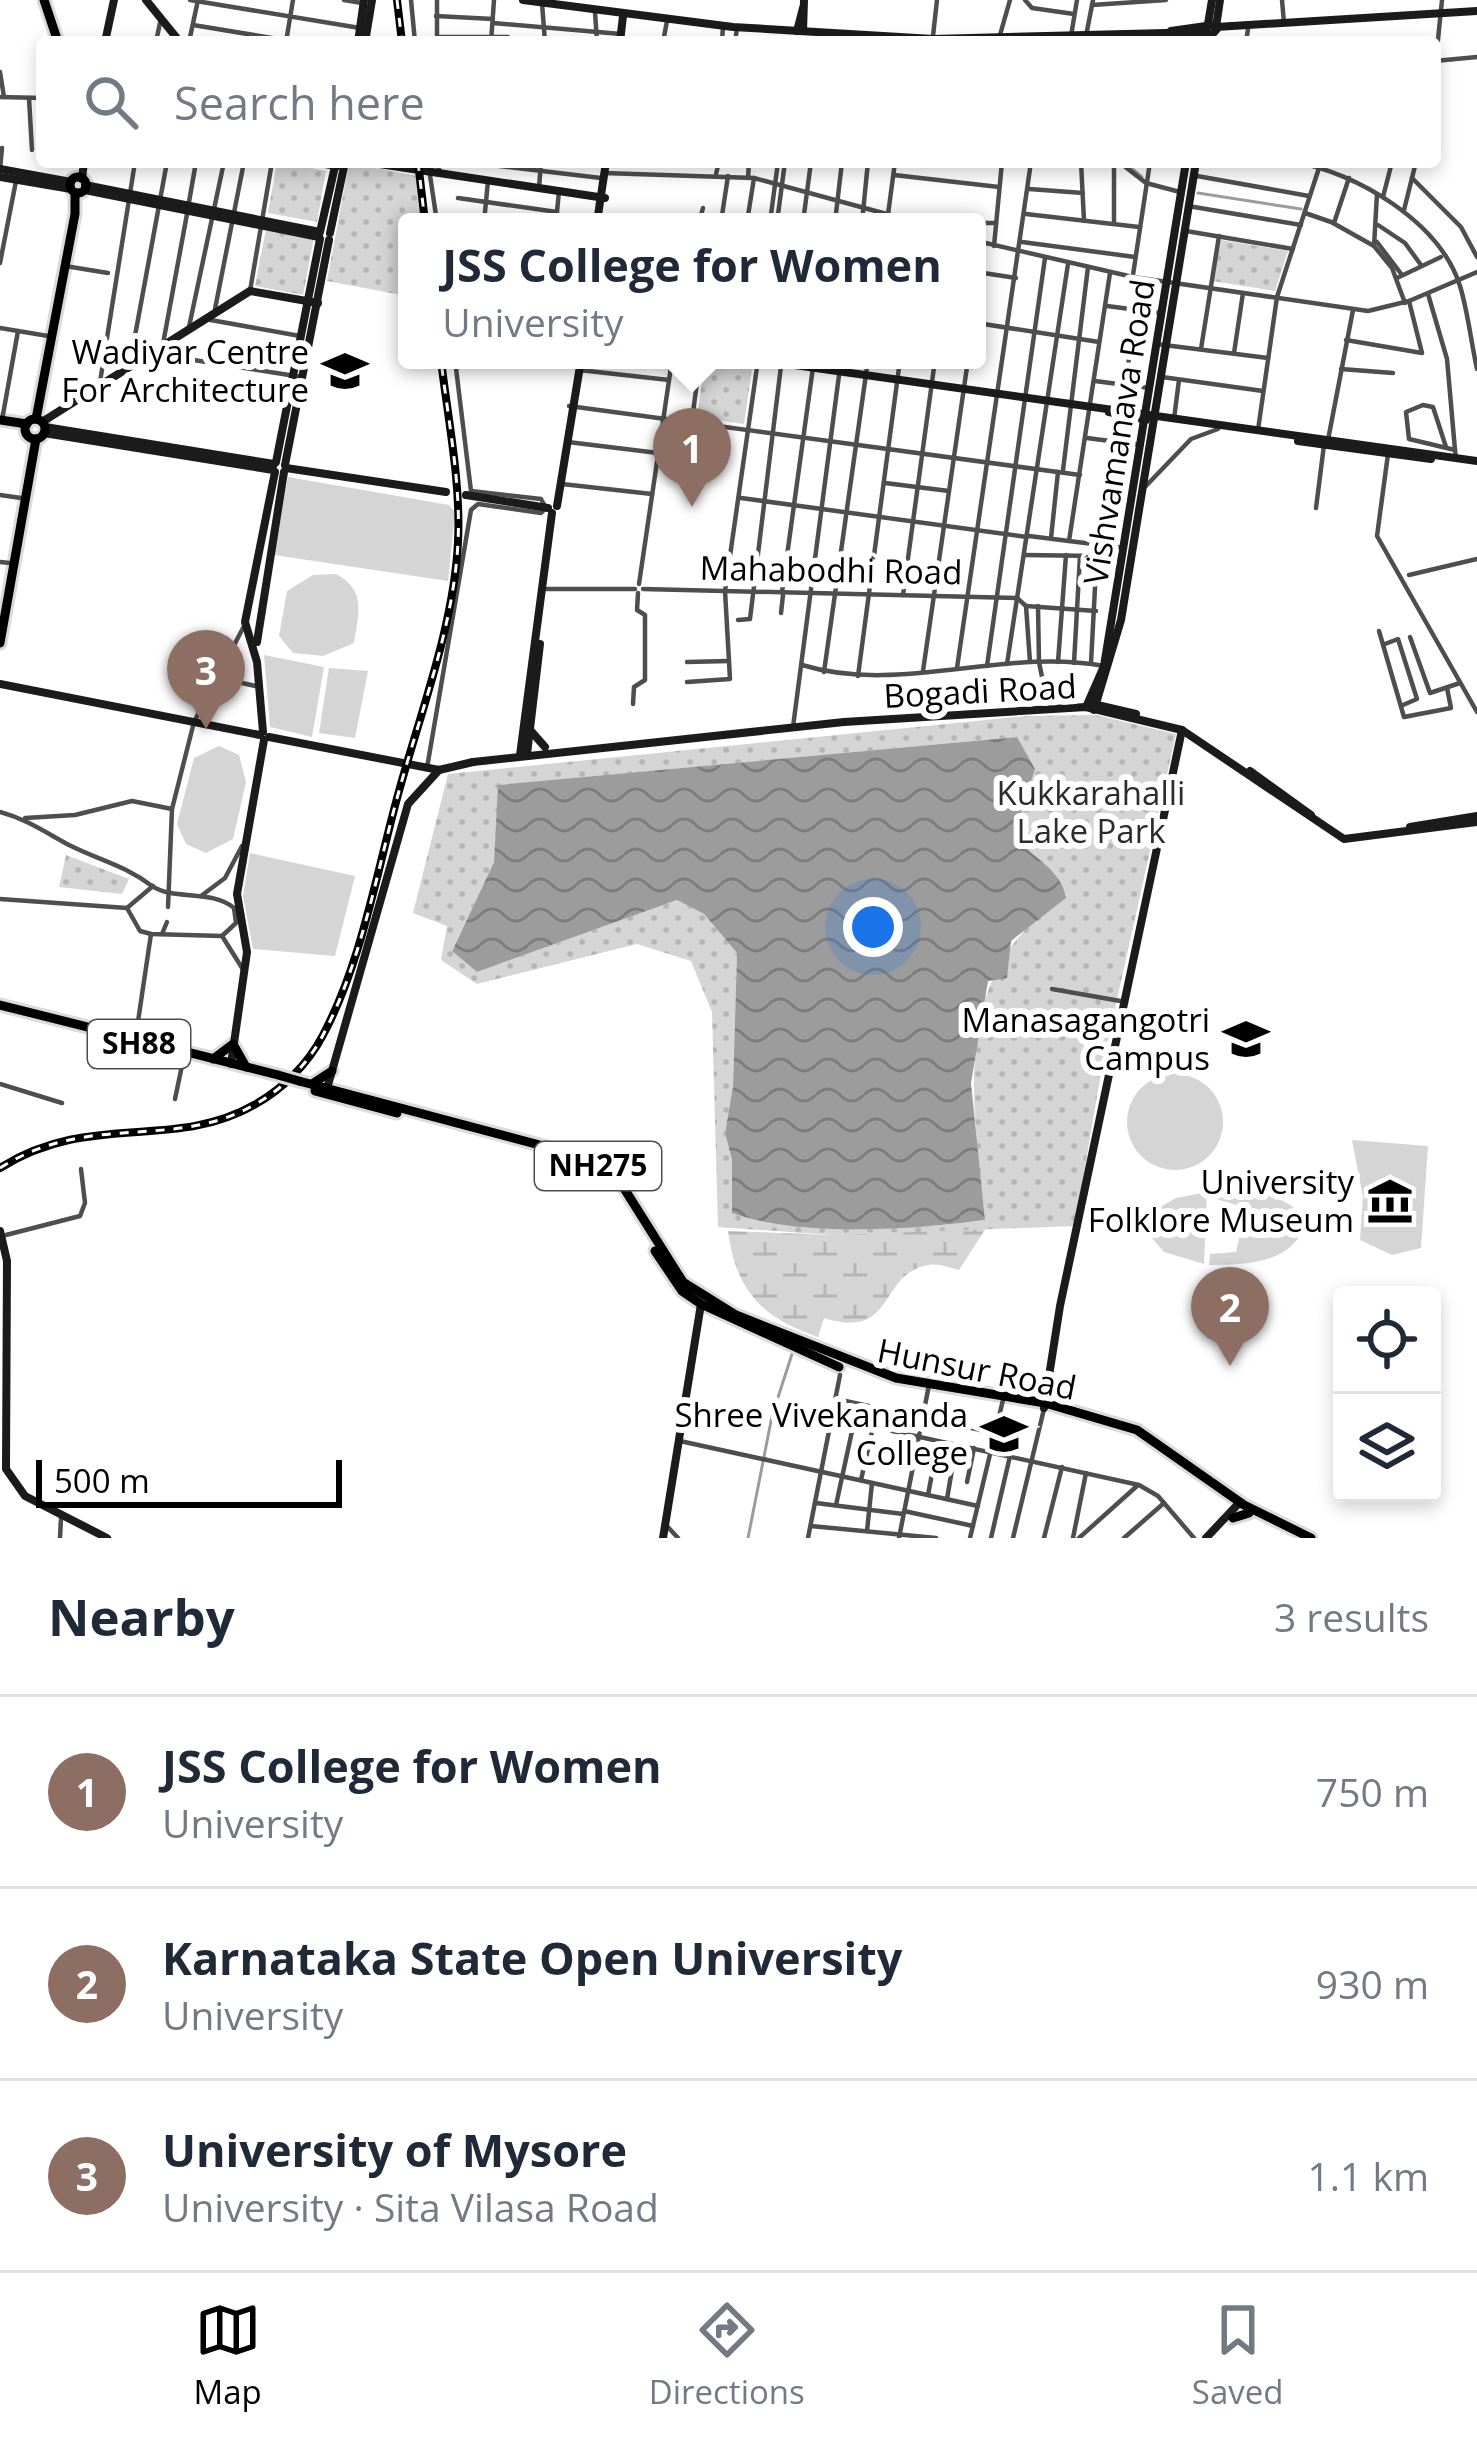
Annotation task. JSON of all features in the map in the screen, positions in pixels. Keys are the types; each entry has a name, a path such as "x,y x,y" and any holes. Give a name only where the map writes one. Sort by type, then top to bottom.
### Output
{"main road":[{"path":"44,0 56,36"},
{"path":"106,36 114,0"},
{"path":"146,0 175,36"},
{"path":"523,0 799,36 804,4"},
{"path":"1210,33 1216,0"},
{"path":"361,36 367,1"},
{"path":"362,36 367,1"},
{"path":"1179,36 1475,12"},
{"path":"1210,33 1284,22 1441,15"},
{"path":"622,36 625,16"},
{"path":"73,168 77,186"},
{"path":"0,643 82,168"},
{"path":"297,376 305,302 339,168"},
{"name":"Vishvamanava Road","path":"1091,706 1104,666 1141,445 1162,377 1161,313 1172,283 1185,168"},
{"name":"Vishvamanava Road","path":"1091,706 1112,664 1142,491 1149,388 1195,168"},
{"path":"431,170 603,197"},
{"path":"601,213 606,171"},
{"path":"0,172 16,180 77,186"},
{"path":"0,172 323,236"},
{"path":"265,735 245,622 297,376 318,304 323,236"},
{"path":"0,613 5,562 36,429 250,291 318,304"},
{"path":"521,752 529,722 552,508 578,369"},
{"path":"830,369 1217,429 1455,454 1477,463"},
{"path":"552,508 561,484 571,406"},
{"path":"1150,418 1477,463"},
{"path":"0,423 446,492"},
{"path":"231,1065 246,974 237,894 265,735 256,626 279,467"},
{"path":"466,495 552,508"},
{"path":"521,752 535,664"},
{"path":"0,684 439,770"},
{"name":"Bogadi Road","path":"521,752 1048,705 1091,706 1182,730 1334,836 1354,840 1477,819"},
{"path":"1091,706 1184,726 1327,826 1349,835 1442,825"},
{"path":"529,722 533,740 545,747"},
{"path":"664,1538 702,1300 795,1346 865,1369 929,1387 1044,1406 1182,730"},
{"name":"Bogadi Road","path":"439,770 545,747 592,747"},
{"path":"299,1083 329,1091 408,804 439,770"},
{"name":"Bogadi Road","path":"1442,825 1477,819"},
{"name":"SH88","path":"0,1007 329,1091"},
{"path":"135,1041 277,1077"},
{"path":"213,1059 233,1044"},
{"path":"233,1044 246,1067"},
{"path":"312,1084 334,1069"},
{"name":"NH275","path":"329,1091 603,1169 663,1266 702,1300"},
{"path":"2,1230 6,1469 15,1488 61,1518 106,1538"},
{"path":"2,1230 11,1261 2,1409 5,1442"},
{"name":"Hunsur Road","path":"929,1387 1044,1406 1127,1431 1239,1509 1299,1538"},
{"path":"1209,1538 1239,1509 1311,1538"}],"street":[{"path":"190,36 195,0 360,28"},
{"path":"287,36 293,0"},
{"path":"344,0 367,1"},
{"path":"411,0 414,36"},
{"path":"436,0 437,36"},
{"path":"491,36 494,0"},
{"path":"933,36 937,0"},
{"path":"999,36 1010,0"},
{"path":"1025,0 1032,8 1074,14"},
{"path":"1071,36 1077,0"},
{"path":"1086,36 1092,3 1166,0"},
{"path":"1282,0 1284,22"},
{"path":"1413,14 1414,0"},
{"path":"1438,36 1442,0"},
{"path":"1473,0 1475,12"},
{"path":"542,3 545,36"},
{"path":"595,11 596,36"},
{"path":"436,16 608,36"},
{"path":"157,36 160,18"},
{"path":"664,36 667,21"},
{"path":"508,24 508,36"},
{"path":"193,25 257,36"},
{"path":"722,36 723,26"},
{"path":"736,36 737,28"},
{"path":"763,36 764,29"},
{"path":"1247,36 1248,29"},
{"path":"1441,63 1477,58"},
{"path":"0,72 2,97 36,98"},
{"path":"29,98 32,150"},
{"path":"0,172 2,148"},
{"path":"100,385 134,168"},
{"path":"129,366 166,168"},
{"path":"163,344 195,168"},
{"path":"189,327 223,168"},
{"path":"214,310 243,168"},
{"path":"250,291 271,168"},
{"path":"501,183 503,168"},
{"path":"539,188 540,168"},
{"path":"566,168 751,178 876,213"},
{"path":"650,168 650,173"},
{"path":"671,168 671,173"},
{"path":"692,168 692,172"},
{"path":"716,174 717,168"},
{"path":"748,213 750,168"},
{"path":"774,213 781,168"},
{"path":"804,213 810,168"},
{"path":"837,213 842,168"},
{"path":"863,213 867,168"},
{"path":"888,213 895,168"},
{"path":"994,246 1001,168"},
{"path":"957,668 1030,168"},
{"path":"1081,168 1084,221"},
{"path":"1114,224 1116,168"},
{"path":"1125,168 1146,183 1180,192"},
{"path":"1133,277 1149,168"},
{"path":"1258,430 1277,297 1318,168"},
{"path":"1324,168 1404,210 1442,256 1459,281 1477,369"},
{"path":"1375,243 1380,195 1389,168"},
{"path":"1404,210 1414,168"},
{"path":"431,170 436,213"},
{"path":"722,213 728,176"},
{"path":"894,176 999,187"},
{"path":"1193,176 1310,196"},
{"path":"1333,223 1349,178"},
{"path":"1412,178 1461,227 1477,257"},
{"path":"0,263 16,180"},
{"path":"485,213 488,181"},
{"path":"1028,189 1083,194"},
{"path":"458,198 557,212 559,191"},
{"path":"1188,206 1301,225"},
{"path":"702,213 703,208"},
{"path":"1305,213 1375,243 1400,277 1422,353 1346,340"},
{"path":"1025,214 1139,227"},
{"path":"986,223 996,223"},
{"path":"1378,225 1405,243 1421,266"},
{"path":"1184,231 1293,249"},
{"path":"1201,349 1219,236"},
{"path":"1022,242 1136,256"},
{"path":"986,244 1133,277 1353,310 1407,302 1477,272"},
{"path":"1400,277 1442,256"},
{"path":"987,666 1045,258"},
{"path":"1007,664 1068,264"},
{"path":"65,266 107,273"},
{"path":"1051,538 1088,267"},
{"path":"1069,541 1111,271"},
{"path":"986,274 1016,278"},
{"path":"1234,353 1244,292"},
{"path":"1428,294 1447,358 1455,454"},
{"path":"1105,305 1161,313"},
{"path":"1124,384 1137,309"},
{"path":"1316,508 1353,310"},
{"path":"202,319 300,337"},
{"path":"986,324 1099,342"},
{"path":"0,328 52,337"},
{"path":"0,423 18,331"},
{"path":"1161,345 1268,358"},
{"path":"149,353 297,376"},
{"path":"427,768 471,510 478,504 541,513 552,508 541,499 470,490 456,369"},
{"path":"611,369 669,380"},
{"path":"633,704 634,687 646,680 645,615 637,610 671,369"},
{"path":"692,420 699,369"},
{"path":"687,682 730,680 725,591 757,369"},
{"path":"738,620 750,620 781,369"},
{"path":"781,613 813,369"},
{"path":"793,727 840,369"},
{"path":"824,672 867,369"},
{"path":"858,676 900,369"},
{"path":"904,596 934,369"},
{"path":"923,671 966,369"},
{"path":"1341,369 1393,373"},
{"path":"1162,377 1264,391"},
{"path":"1174,419 1179,380"},
{"path":"1094,381 1149,388"},
{"path":"1446,447 1433,407 1423,405 1406,412 1409,439 1446,447 1455,454"},
{"path":"571,406 1080,475"},
{"path":"1142,491 1191,439 1217,429"},
{"path":"1085,438 1141,445"},
{"path":"568,442 658,453"},
{"path":"1091,663 1098,550 1115,442"},
{"path":"1388,454 1376,536 1477,712"},
{"path":"885,483 949,490"},
{"path":"561,484 652,494"},
{"path":"0,495 21,498"},
{"path":"738,498 1051,538 1098,550"},
{"path":"1024,555 1080,556 1125,548"},
{"path":"1058,662 1066,555"},
{"path":"1074,663 1080,556"},
{"path":"1409,575 1477,559"},
{"name":"Mahabodhi Road","path":"544,589 1017,598"},
{"path":"1017,598 1025,606 1030,662"},
{"path":"1025,606 1096,611"},
{"path":"1038,606 1039,662 1048,705"},
{"path":"168,907 172,809 194,722 245,622"},
{"path":"1379,631 1404,717 1451,708 1447,688"},
{"path":"1411,637 1430,693 1460,683"},
{"path":"1385,644 1398,639 1408,667 1417,701 1403,705"},
{"path":"687,662 729,661"},
{"path":"802,665 858,676 1030,662 1104,666"},
{"path":"1394,672 1419,663"},
{"path":"215,677 260,687"},
{"path":"20,818 75,815 132,801 172,809"},
{"path":"0,812 96,858 134,868 153,886 224,900 238,913 235,924 222,936 151,934 140,931 127,908"},
{"path":"201,896 225,878 244,844"},
{"path":"0,899 127,908 153,886"},
{"path":"162,934 166,922"},
{"path":"135,1041 151,934"},
{"path":"222,936 246,974"},
{"path":"1052,989 1126,1002"},
{"path":"175,1099 184,1055"},
{"path":"0,1084 62,1103"},
{"path":"2,1230 80,1216 80,1169"},
{"path":"808,1538 840,1375"},
{"path":"899,1536 929,1387"},
{"path":"836,1399 994,1433"},
{"path":"970,1538 1003,1400"},
{"path":"1013,1538 1044,1406"},
{"path":"832,1418 1138,1485 1164,1503 1194,1538"},
{"path":"836,1506 854,1423"},
{"path":"861,1481 873,1426"},
{"path":"680,1441 978,1506"},
{"path":"928,1495 938,1441"},
{"path":"947,1499 956,1444"},
{"path":"967,1482 974,1448"},
{"path":"991,1538 1010,1456"},
{"path":"1044,1538 1062,1467"},
{"path":"1076,1538 1086,1473"},
{"path":"865,1533 872,1484"},
{"path":"1076,1538 1138,1485"},
{"path":"816,1503 904,1512 973,1526"},
{"path":"1124,1538 1164,1503"},
{"path":"60,1538 61,1518"},
{"path":"667,1525 677,1538"},
{"path":"811,1526 936,1538"},
{"path":"825,1538 828,1528"}],"green space":[{"path":"276,168 326,171 317,222 268,213"},
{"path":"348,168 417,176 420,213 398,213 398,294 327,281"},
{"path":"266,229 314,238 303,295 255,286"},
{"path":"1221,240 1288,251 1275,291 1212,281"},
{"path":"704,369 752,369 744,424 697,417"},
{"path":"288,477 449,505 455,512 448,581 274,555"},
{"path":"336,574 356,595 354,643 323,656 293,653 279,636 287,591 313,575"},
{"path":"264,655 324,667 312,737 270,727"},
{"path":"329,668 368,671 355,738 319,733"},
{"name":"Kukkarahalli Lake Park","path":"1096,715 1176,734 1102,1067 1075,1226 833,1235 718,1227 712,1012 691,961 637,944 477,984 441,960 447,926 413,913 448,774 1025,716","holes":["1017,737 1034,769 1014,835 1052,871 1066,897 1028,927 1001,962 985,1000 974,1085 985,1220 857,1229 789,1225 733,1213 732,1160 725,1133 733,1086 737,953 704,914 677,900 477,972 452,950 494,862 499,785"]},
{"path":"219,746 239,755 246,782 233,839 206,853 186,844 177,824 194,758"},
{"path":"250,853 355,876 335,956 253,949 243,896"},
{"path":"66,855 129,879 122,894 59,887"},
{"path":"1175,1074 1209,1088 1223,1122 1209,1156 1175,1170 1141,1156 1127,1122 1141,1088"},
{"path":"1352,1140 1428,1146 1421,1248 1392,1255 1360,1240 1363,1197"},
{"path":"1262,1190 1292,1206 1304,1228 1297,1240 1264,1260 1209,1265 1210,1254 1236,1252 1246,1208 1216,1199 1214,1191"},
{"path":"1207,1192 1204,1264 1164,1252 1139,1223 1176,1198"},
{"path":"986,1228 959,1270 932,1265 913,1271 876,1313 864,1321 847,1323 824,1318 818,1337 781,1321 755,1299 738,1270 728,1231 833,1235"}],"water":[{"path":"1017,737 1035,769 1014,835 1052,871 1066,898 1011,941 1007,978 988,981 971,1083 985,1220 891,1229 823,1228 732,1213 732,1160 725,1133 733,1086 737,953 704,914 677,900 477,972 452,951 494,862 498,785"}],"waterway":[{"path":"1131,168 1142,177"},
{"path":"1198,193 1301,209"},
{"path":"748,1538 772,1416 793,1351"}],"railway":[{"path":"397,0 401,36"},
{"path":"419,168 424,213"},
{"path":"0,1168 66,1141 224,1119 285,1083 323,1035 358,947 450,605 458,497 442,369"}],"place":[{"name":"Wadiyar Centre For Architecture","path":"345,371"},
{"name":"JSS College for Women","path":"692,507"},
{"name":"University of Mysore","path":"206,729"},
{"name":"Manasagangotri Campus","path":"1246,1039"},
{"name":"University Folklore Museum","path":"1390,1201"},
{"name":"Karnataka State Open University","path":"1230,1366"},
{"name":"Shree Vivekananda College","path":"1004,1434"}]}
